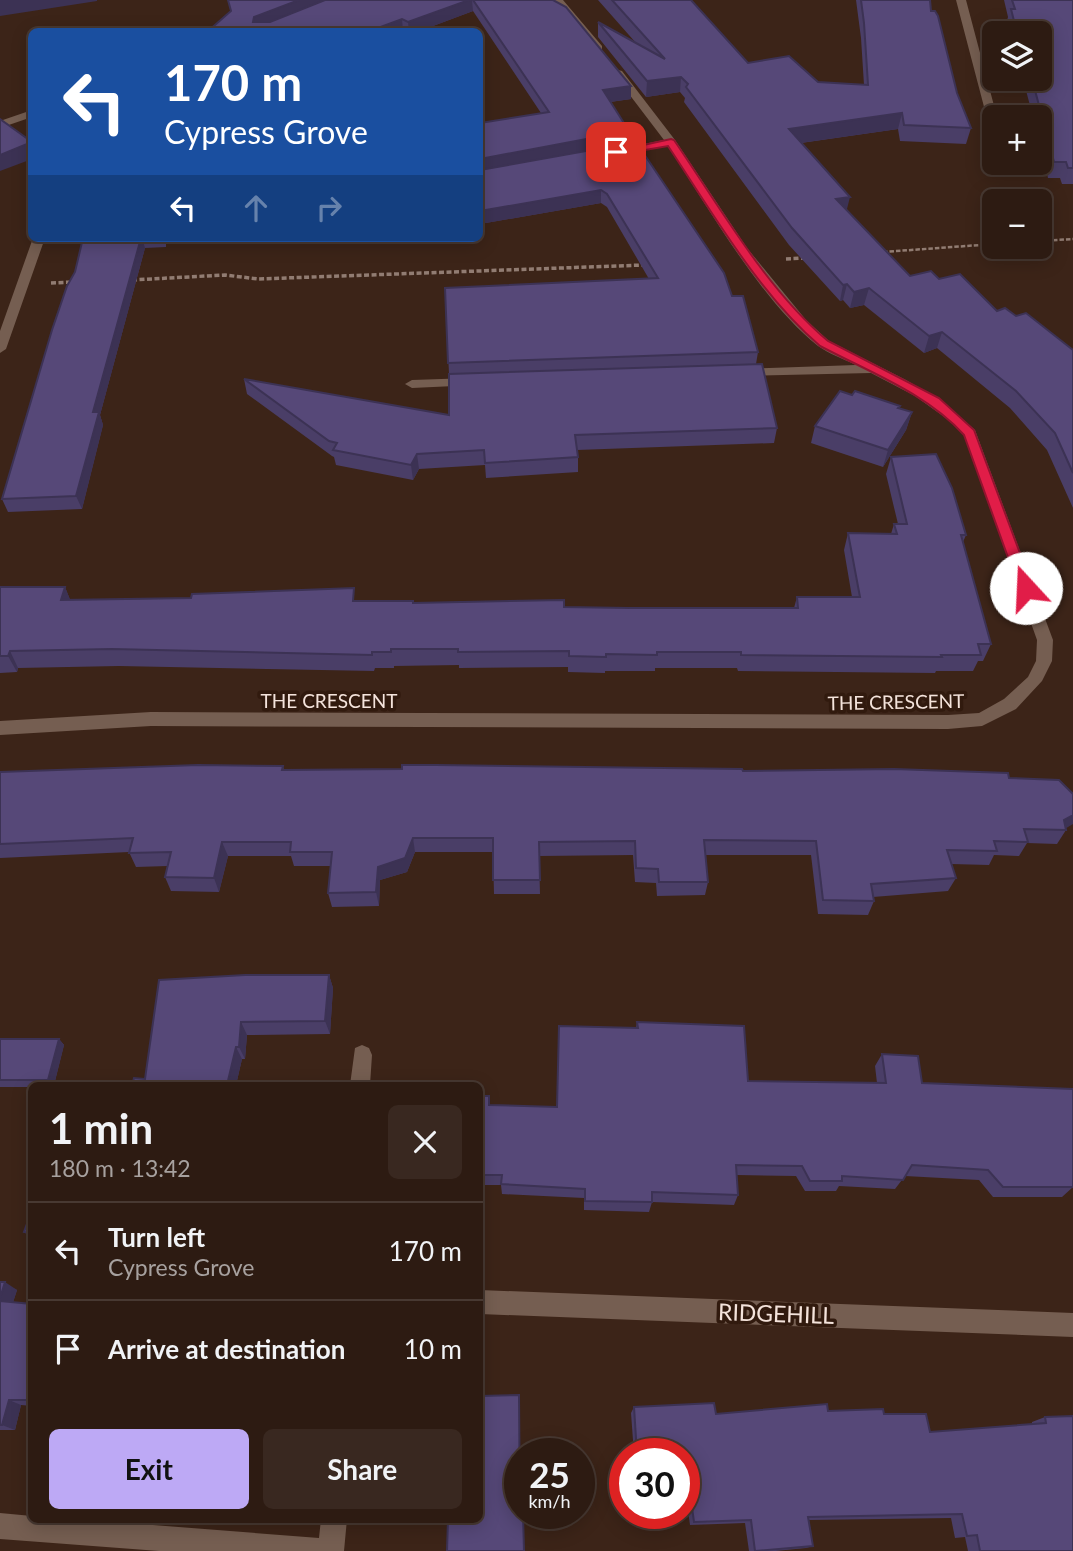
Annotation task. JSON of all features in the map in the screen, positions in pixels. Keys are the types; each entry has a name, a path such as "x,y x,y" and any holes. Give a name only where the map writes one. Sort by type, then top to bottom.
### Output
{"street":[{"name":"THE CRESCENT","path":"0,728 151,719 948,722 982,719 1010,704 1034,681 1044,661 1045,640 970,433 934,401 824,344 812,333 750,261 671,142 584,29 558,0"},
{"path":"961,0 988,105"},
{"path":"0,125 28,114"},
{"path":"603,155 671,142"},
{"path":"0,349 38,242"},
{"path":"732,374 871,369"},
{"path":"412,384 481,382"},
{"path":"360,1082 362,1055"},
{"name":"RIDGEHILL","path":"483,1302 1073,1325"},
{"path":"0,1526 329,1551 333,1523"}],"path":[{"path":"1052,241 1073,239"},
{"path":"881,252 982,245"},
{"path":"750,261 818,257"},
{"path":"131,280 225,275 258,279 655,264"},
{"path":"24,285 78,282"}],"building":[{"path":"228,0 299,0 254,17 253,22 270,22 325,0 469,0 408,22 402,19 378,28 212,28 231,11"},
{"path":"473,0 553,0 566,7 631,86 603,90 629,131 483,158 483,123 549,112"},
{"path":"612,0 691,0 748,63 789,56 818,82 868,85 861,0 930,0 931,11 935,11 938,16 957,93 971,128 904,125 902,113 789,129 850,197 836,199 910,276 931,271 939,279 960,274 997,311 1005,308 1016,316 1026,313 1073,350 1073,473 1055,433 1016,391 942,332 929,336 869,288 854,292 847,284 843,285 792,228 686,87 688,84 681,77 647,81 598,22 665,59"},
{"path":"1012,0 1073,0 1073,168 1068,168 1066,162 1054,162 1052,105 1039,105 1035,91 1052,91 1052,21 1014,21 1011,9 1015,9"},
{"path":"0,119 28,139 28,144 0,155"},
{"path":"636,142 724,273 732,296 743,296 758,352 448,363 445,288 658,278 607,194 601,190 483,210 483,169"},
{"path":"82,242 140,242 93,412 99,412 76,496 2,499 52,330 67,286 75,272"},
{"path":"762,364 777,428 575,435 578,457 485,463 484,450 417,454 411,465 333,450 337,443 329,441 244,379 449,415 449,374"},
{"path":"840,391 852,395 855,391 912,412 888,450 815,426"},
{"path":"936,454 952,488 966,535 961,535 991,644 978,644 981,655 941,655 942,657 657,652 657,655 606,654 606,657 569,656 569,651 458,652 458,649 391,649 391,652 372,652 372,655 112,649 10,651 8,656 0,656 0,587 65,587 61,600 191,598 192,594 354,588 353,601 413,603 564,600 564,607 629,608 798,608 797,597 860,597 848,533 897,534 894,524 907,524 891,457"},
{"path":"198,765 283,766 282,770 402,769 402,765 436,765 743,771 894,769 1008,773 1009,778 1059,780 1073,794 1073,815 1064,820 1066,830 1024,829 1028,842 994,841 997,851 947,850 956,878 871,884 874,901 823,900 816,841 704,840 708,882 659,882 658,869 636,868 635,841 539,842 540,880 493,880 493,838 413,838 405,858 378,867 376,892 328,893 332,852 290,852 291,842 222,842 214,878 165,877 171,852 129,853 133,838 0,844 0,772"},
{"path":"245,975 329,975 325,1021 241,1022 239,1047 236,1047 228,1082 133,1082 134,1078 145,1079 159,980"},
{"path":"637,1022 744,1026 748,1081 886,1083 882,1054 918,1056 922,1083 1073,1089 1073,1187 1003,1187 988,1170 912,1165 903,1180 842,1176 842,1181 810,1181 802,1166 736,1165 738,1195 652,1192 652,1202 585,1201 585,1189 501,1184 502,1175 483,1175 483,1096 489,1096 489,1105 557,1107 559,1026 638,1028"},
{"path":"0,1039 59,1039 48,1080 0,1080"},
{"path":"0,1282 5,1282 0,1298"},
{"path":"0,1301 28,1304 28,1400 9,1400 0,1425"},
{"path":"519,1395 519,1438 504,1438 504,1529 523,1529 524,1551 447,1551 448,1523 483,1523 483,1396"},
{"path":"714,1403 716,1414 827,1404 828,1411 883,1409 884,1414 926,1414 930,1432 1046,1423 1045,1417 1073,1416 1073,1551 980,1551 977,1535 967,1536 962,1514 808,1517 813,1546 755,1551 751,1520 700,1522 700,1438 636,1438 634,1407"}],"route":[{"path":"616,152 671,142 750,261 812,333 824,344 912,388 955,417 970,433 1026,588"}]}
